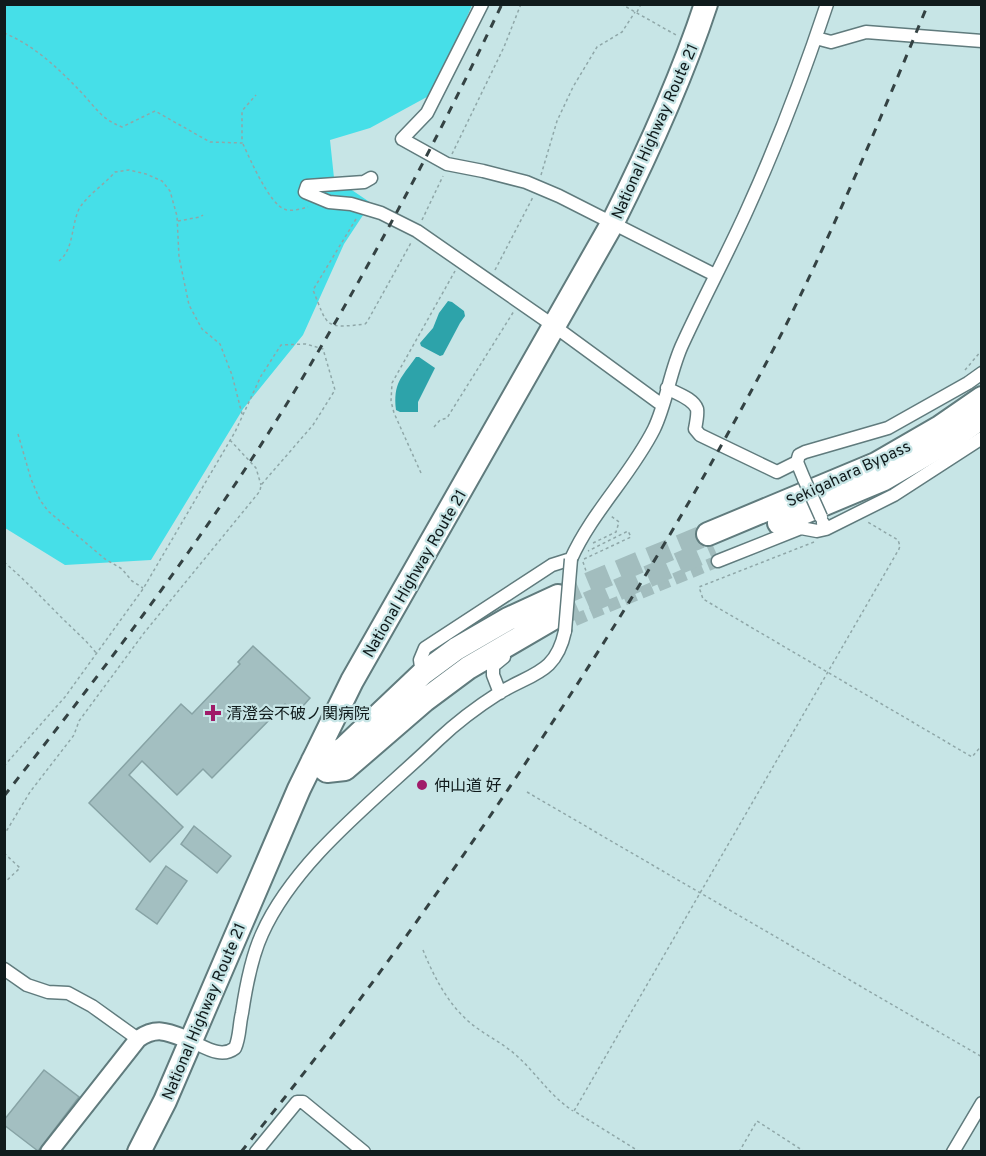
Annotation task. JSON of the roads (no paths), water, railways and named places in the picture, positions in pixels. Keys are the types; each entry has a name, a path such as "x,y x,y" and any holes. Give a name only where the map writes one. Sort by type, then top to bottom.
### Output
{"highway":[{"name":"National Highway Route 21","path":"139,1152 165,1101 309,769 352,681 612,224 647,154 690,54 706,4"},
{"name":"Sekigahara Bypass","path":"713,548 876,464 940,427 973,391"},
{"name":"Sekigahara Bypass","path":"713,548 884,479 949,441 981,417"},
{"path":"375,731 422,675 456,649 508,619 558,618"},
{"path":"309,769 425,700 468,668 558,618"},
{"path":"352,681 348,701 350,709 357,718 375,731"}],"street":[{"path":"482,4 427,112 402,140 447,164 483,171 559,196 715,275"},
{"path":"49,1152 138,1039 148,1032 159,1030 218,1053 225,1053 235,1048 239,1037 250,968 261,935 275,908 293,882 324,848 460,719 546,667 561,648 558,618 571,559 579,541 654,429 681,345 748,208 816,38 827,4"},
{"path":"816,38 831,42 866,32 981,41"},
{"path":"371,178 364,182 307,186 304,192 329,202 381,213 417,231 554,326 662,405"},
{"path":"826,529 797,462 799,455 888,428 973,391 981,373"},
{"path":"667,388 689,400 697,409 695,429 700,435 777,472 797,462"},
{"path":"713,548 801,528 817,531 826,529 894,495 981,438"},
{"path":"422,675 420,660 424,648 552,565 571,559"},
{"path":"500,693 493,675 493,666 558,618"},
{"path":"4,969 27,985 48,992 68,993 92,1006 138,1039"},
{"path":"256,1152 297,1102 303,1102 364,1152"},
{"path":"953,1152 981,1103"}],"tunnel":[{"path":"558,596 701,537"},
{"path":"557,616 714,548"},
{"path":"558,627 718,561"}],"railway":[{"path":"4,796 166,584 277,419 338,318 387,230 458,95 502,4"},
{"path":"241,1152 323,1049 477,835 582,677 673,529 759,377 805,286 860,166 928,4"}],"place":[{"name":"清澄会不破ノ関病院","path":"213,713"},
{"name":"仲山道 好","path":"422,785"}]}
